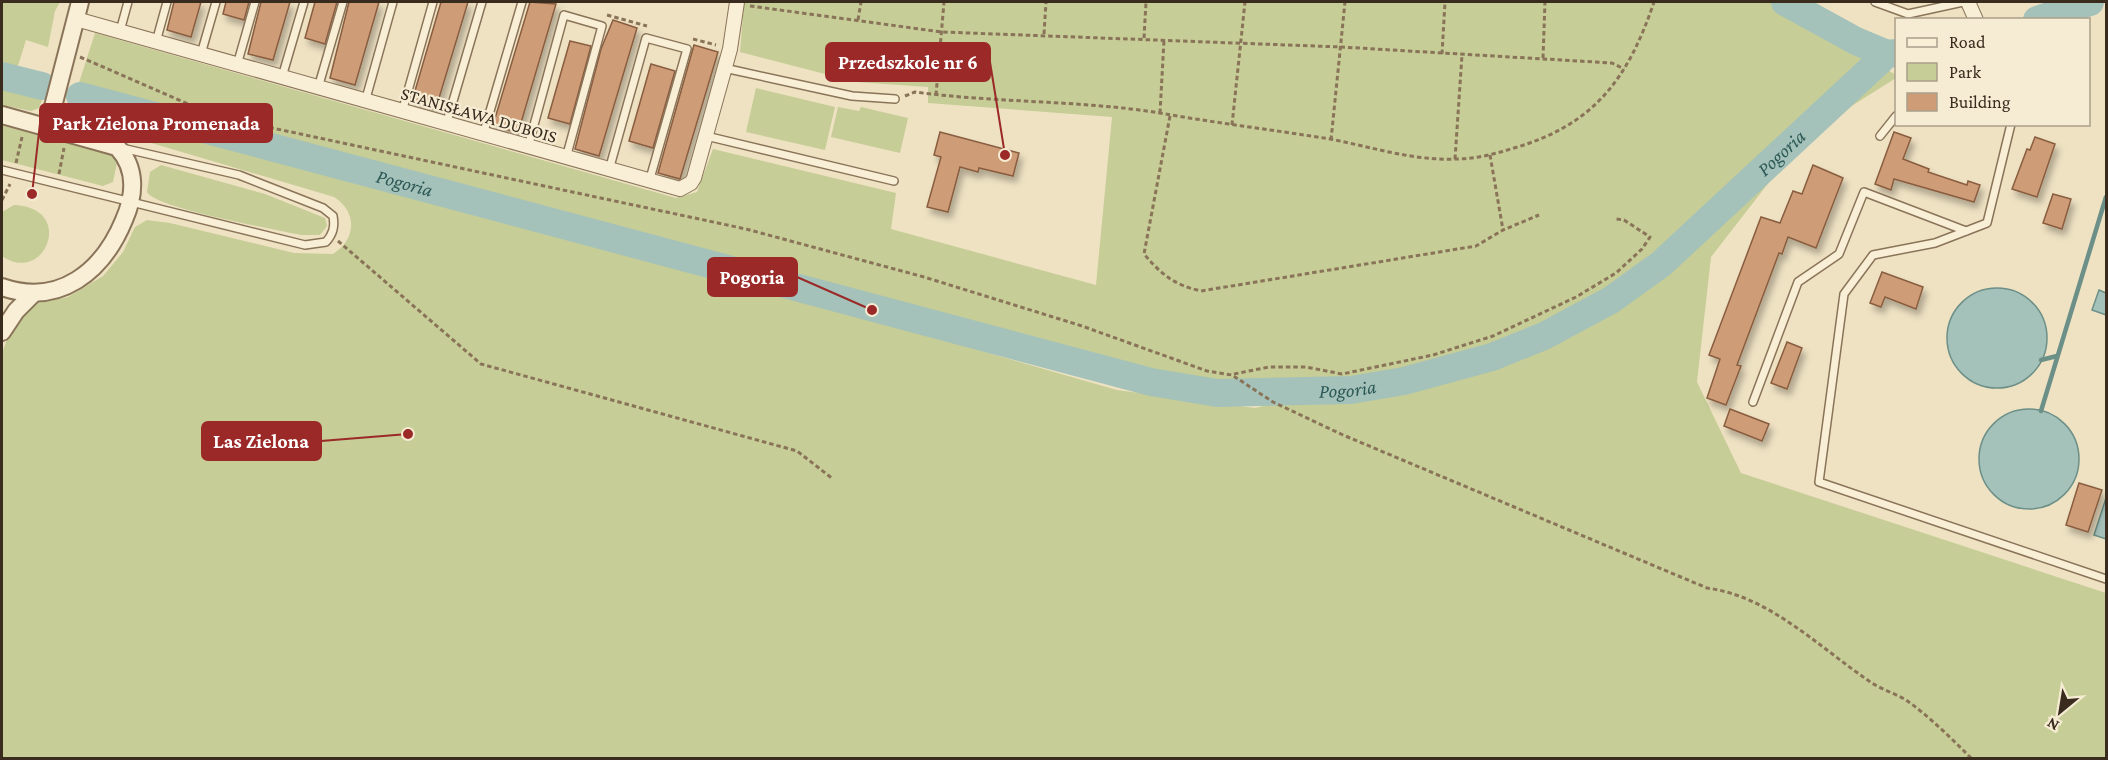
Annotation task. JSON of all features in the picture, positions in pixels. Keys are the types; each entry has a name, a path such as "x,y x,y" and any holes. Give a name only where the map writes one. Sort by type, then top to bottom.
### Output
{"street":[{"path":"48,126 80,2"},
{"path":"1968,2 1975,18"},
{"name":"STANISŁAWA DUBOIS","path":"76,19 680,189 691,183 706,136 730,49 737,5"},
{"path":"2,115 117,147 125,155 130,169 131,203 117,237 97,266 65,286 34,293 2,287"},
{"path":"2,332 16,311 34,293"}],"lane":[{"path":"120,32 128,2"},
{"path":"156,42 167,2"},
{"path":"201,54 216,2"},
{"path":"237,65 255,2"},
{"path":"282,78 304,2"},
{"path":"318,88 343,2"},
{"path":"365,102 393,2"},
{"path":"402,112 433,2"},
{"path":"446,125 482,2"},
{"path":"483,135 522,2"},
{"path":"1875,2 1908,14 1963,2"},
{"path":"528,147 564,15 602,26 566,158"},
{"path":"609,170 646,38 687,49 649,182"},
{"path":"724,68 852,96 895,99"},
{"path":"1880,136 1895,117"},
{"path":"2011,126 1987,223 1935,243 1873,255 1844,294 1819,482 2106,579"},
{"path":"706,136 894,181"},
{"path":"2,170 305,245 326,242 332,235 333,216 322,208 239,175 117,147"},
{"path":"1753,402 1798,282 1839,254 1863,192 1966,231"}],"path":[{"path":"858,21 861,2"},
{"path":"936,95 944,2"},
{"path":"1044,34 1046,2"},
{"path":"1144,38 1146,2"},
{"path":"1232,125 1245,2"},
{"path":"1331,140 1345,2"},
{"path":"1442,54 1445,2"},
{"path":"1543,58 1545,2"},
{"path":"895,99 915,92 1160,113 1331,140 1418,157 1455,159 1490,155 1538,141 1569,127 1595,106 1624,69 1654,2"},
{"path":"737,5 942,32 1044,34 1341,47 1612,63 1624,69"},
{"path":"597,12 649,27"},
{"path":"684,36 730,49"},
{"path":"1160,113 1164,40"},
{"path":"67,54 94,61 192,106 263,126 746,229 924,277 1082,326 1207,371 1238,377 1273,402 1343,435 1707,588 1732,591 1803,631 1871,683 1904,699 1935,723 1971,759"},
{"path":"1455,159 1462,55"},
{"path":"1170,116 1144,254 1162,276 1185,287 1200,291 1476,246 1503,230 1539,215"},
{"path":"2,200 8,190 27,121"},
{"path":"57,184 68,132"},
{"path":"1490,155 1503,230"},
{"path":"1232,375 1269,367 1306,367 1342,374 1433,355 1493,336 1576,297 1616,273 1642,249 1650,237 1624,220 1616,219"},
{"path":"332,235 481,364 797,452 833,479"}],"green space":[{"path":"2,2 60,2 55,11 48,47 26,40 12,85 44,94 39,108 31,111 2,105"},
{"path":"744,2 1774,2 1895,74 1895,79 1831,119 1777,172 1711,257 1697,382 1741,473 2106,593 2106,758 2,758 2,353 10,331 22,316 38,303 68,297 103,276 123,252 135,227 147,220 170,223 294,253 333,254 346,241 351,226 347,210 334,197 77,121 71,110 74,104 200,134 669,261 1117,390 1255,408 1279,402 1238,385 1128,367 77,89 95,33 676,198 697,192 713,149 896,193 891,229 1096,285 1112,117 928,103 928,87 856,82 740,52"},
{"path":"756,88 835,107 825,150 746,132"},
{"path":"838,107 859,111 861,107 908,118 900,153 831,137"},
{"path":"2,125 110,152 117,163 113,182 103,186 2,160"},
{"path":"161,165 265,194 325,218 327,226 320,235 301,235 218,218 171,205 147,192 150,172"},
{"path":"14,205 33,209 45,218 49,230 47,243 41,254 30,261 17,263 2,256 2,212"}],"water":[{"path":"1997,288 2016,292 2032,303 2043,319 2047,338 2043,357 2032,373 2016,384 1997,388 1978,384 1962,373 1951,357 1947,338 1951,319 1962,303 1978,292"},
{"path":"2099,290 2106,293 2106,315 2092,310"},
{"path":"2029,409 2048,413 2064,424 2075,440 2079,459 2075,478 2064,494 2048,505 2029,509 2010,505 1994,494 1983,478 1979,459 1983,440 1994,424 2010,413"},
{"path":"2106,498 2106,539 2094,535"}],"building":[{"path":"174,2 201,2 191,37 167,30"},
{"path":"226,2 249,2 244,20 223,14"},
{"path":"261,2 290,2 273,60 248,54"},
{"path":"315,2 337,2 325,44 305,38"},
{"path":"349,2 379,2 355,85 330,78"},
{"path":"441,2 468,2 436,108 412,101"},
{"path":"530,2 556,4 518,133 493,125"},
{"path":"613,20 637,28 599,156 575,149 601,49"},
{"path":"570,41 591,46 570,124 548,118"},
{"path":"694,45 718,52 680,179 658,173"},
{"path":"651,64 675,71 653,148 629,141"},
{"path":"940,132 1019,153 1013,176 979,168 978,172 960,167 948,212 927,207 941,157 934,155"},
{"path":"1894,132 1911,138 1903,159 1929,169 1928,172 1967,185 1968,181 1980,185 1974,202 1894,179 1891,190 1875,184"},
{"path":"2035,137 2055,144 2037,197 2012,189 2027,149 2030,150"},
{"path":"1813,165 1843,178 1816,248 1788,237 1782,254 1779,253 1737,365 1741,366 1726,405 1707,398 1720,359 1709,355 1761,217 1780,223 1793,191 1802,194"},
{"path":"2053,194 2071,199 2062,229 2043,223"},
{"path":"1882,272 1923,287 1916,309 1885,297 1881,307 1870,303"},
{"path":"1787,342 1802,348 1787,389 1771,383"},
{"path":"1730,409 1769,424 1762,441 1724,426"},
{"path":"2079,483 2102,490 2088,532 2066,525"}],"waterway":[{"path":"1785,2 1856,41 1887,54"},
{"name":"Pogoria","path":"2043,18 2090,2"},
{"name":"Pogoria","path":"80,96 1151,382 1217,393 1351,390 1404,381 1492,357 1544,336 1611,300 1661,264 1887,54 1895,53"},
{"name":"Pogoria","path":"2,76 42,86"},
{"path":"2041,411 2106,197"},
{"path":"2041,360 2057,356"}],"place":[{"name":"Przedszkole nr 6","path":"1005,155"},
{"name":"Park Zielona Promenada","path":"32,194"},
{"name":"Pogoria","path":"872,310"},
{"name":"Las Zielona","path":"408,434"}]}
